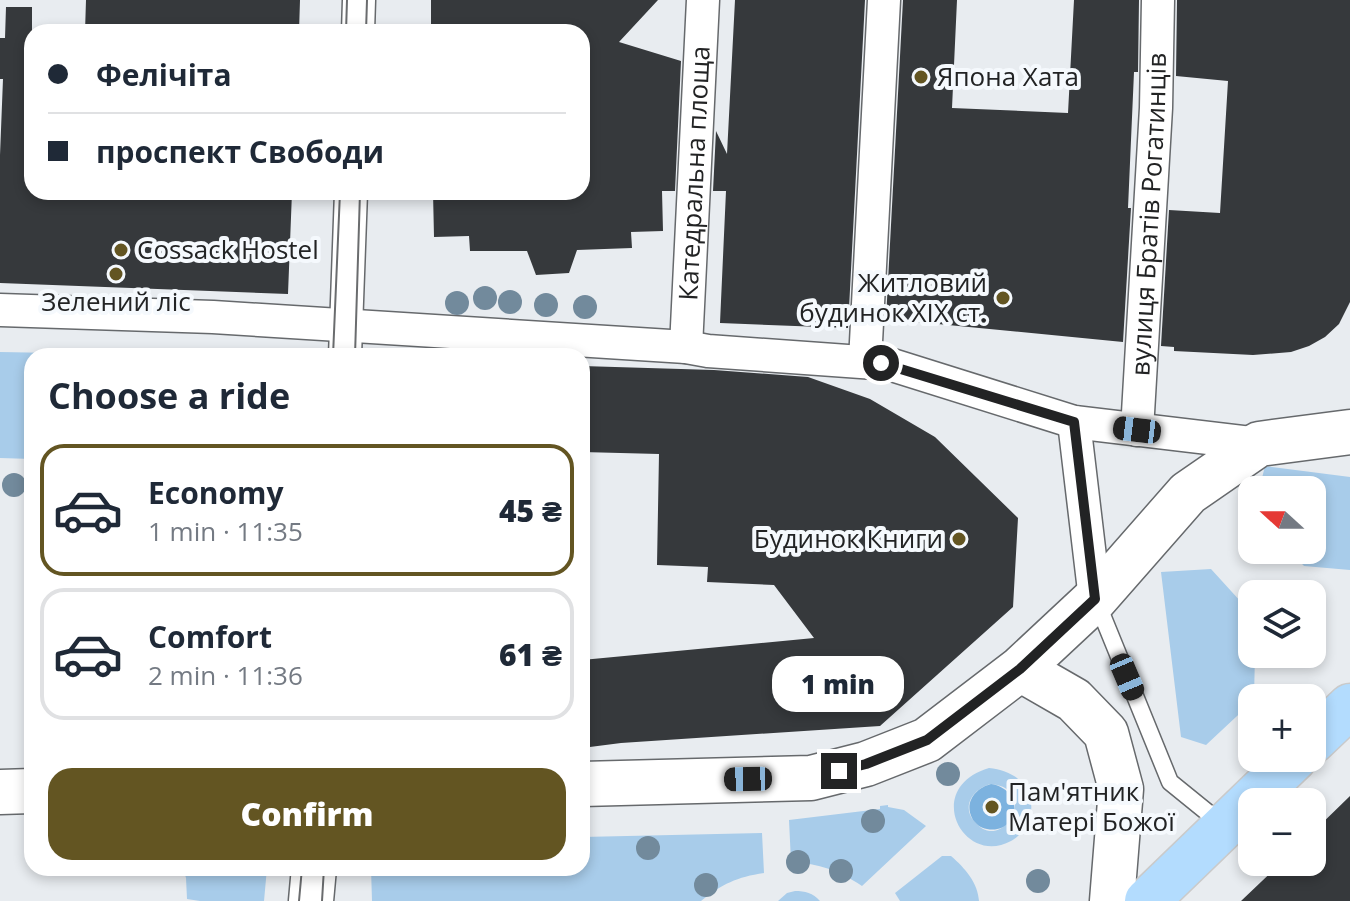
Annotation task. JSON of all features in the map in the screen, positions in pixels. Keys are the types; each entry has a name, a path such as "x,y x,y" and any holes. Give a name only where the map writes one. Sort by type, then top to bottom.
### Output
{"main road":[{"path":"590,784 811,778 866,764 927,740 1020,669 1095,599 1188,493 1259,444 1350,432"},
{"path":"1020,669 1074,700 1106,733 1121,789 1112,901"},
{"path":"1326,729 1350,706"},
{"path":"1147,901 1280,772"},
{"path":"0,792 24,791"},
{"path":"311,901 313,876"}],"street":[{"path":"358,24 359,0"},
{"name":"Катедральна площа","path":"686,347 703,0"},
{"path":"865,361 884,0"},
{"name":"вулиця Братів Рогатинців","path":"1137,430 1156,108 1158,0"},
{"path":"345,340 351,200"},
{"path":"0,310 213,317 345,340 686,347 865,361 889,364 1074,422 1259,444"},
{"path":"1074,422 1095,599"}],"lane":[{"path":"1095,599 1170,782 1224,826"}],"shaded area":[{"path":"0,352 24,352 24,459 0,458"},
{"path":"1265,466 1350,477 1350,570 1302,564 1326,564 1326,476 1262,476"},
{"path":"1211,569 1238,599 1238,668 1255,668 1254,684 1238,684 1238,715 1206,745 1181,737 1161,572"},
{"path":"989,768 1007,772 1022,782 1030,798 1030,818 1017,837 994,846 978,843 965,835 957,822 954,807 957,792 969,778","holes":["991,784 1006,788 1013,797 1015,807 1011,818 995,831 985,830 970,815 971,798 979,789"]},
{"path":"991,784 1010,794 1014,802 1011,819 998,829 980,827 973,820 969,806 973,796"},
{"path":"880,806 904,810 926,826 862,886 828,869 791,862 789,820 880,809"},
{"path":"762,833 764,873 730,882 701,901 372,901 371,876 590,876 590,837"},
{"path":"942,856 951,856 966,871 976,888 979,901 900,901 895,893"},
{"path":"266,876 264,901 187,899 186,878"},
{"path":"795,891 809,893 820,901 778,901"}],"building":[{"path":"86,0 300,0 299,24 85,24"},
{"path":"431,0 658,0 619,42 681,61 675,191 662,191 663,231 631,232 632,248 577,250 569,273 536,275 527,251 470,251 469,236 434,237 433,200 590,200 590,24 431,24"},
{"path":"735,0 865,0 848,328 720,323 726,191 713,191 716,131 727,154"},
{"path":"903,0 957,0 952,108 1068,113 1074,0 1139,0 1123,342 886,319"},
{"path":"1177,0 1350,0 1350,302 1339,324 1309,346 1291,352 1253,355 1174,351 1174,347 1161,346 1169,210 1220,213 1228,81 1176,76"},
{"path":"6,7 32,7 32,24 24,24 24,200 292,200 288,294 0,283 3,79 0,79 0,38 5,38"},
{"path":"590,366 808,377 870,399 935,437 1018,518 1013,607 880,726 590,747 590,659 814,638 774,585 707,582 708,567 657,565 659,454 590,452"},
{"path":"1350,796 1350,901 1241,901 1267,876 1326,876 1326,819"}],"tram line":[{"path":"346,24 347,0"},
{"path":"366,24 367,0"},
{"path":"333,348 340,200"},
{"path":"355,348 360,200"},
{"path":"299,901 301,876"},
{"path":"322,901 324,876"}],"place":[{"name":"Япона Хата","path":"921,77"},
{"name":"Cossack Hostel","path":"121,250"},
{"name":"Зелений ліс","path":"116,274"},
{"name":"Житловий будинок XIX ст.","path":"1003,298"},
{"name":"Будинок Книги","path":"959,539"},
{"name":"Пам'ятник Матері Божої","path":"992,807"}],"route":[{"path":"839,771 927,740 1020,669 1095,599 1074,422 881,363"}]}
